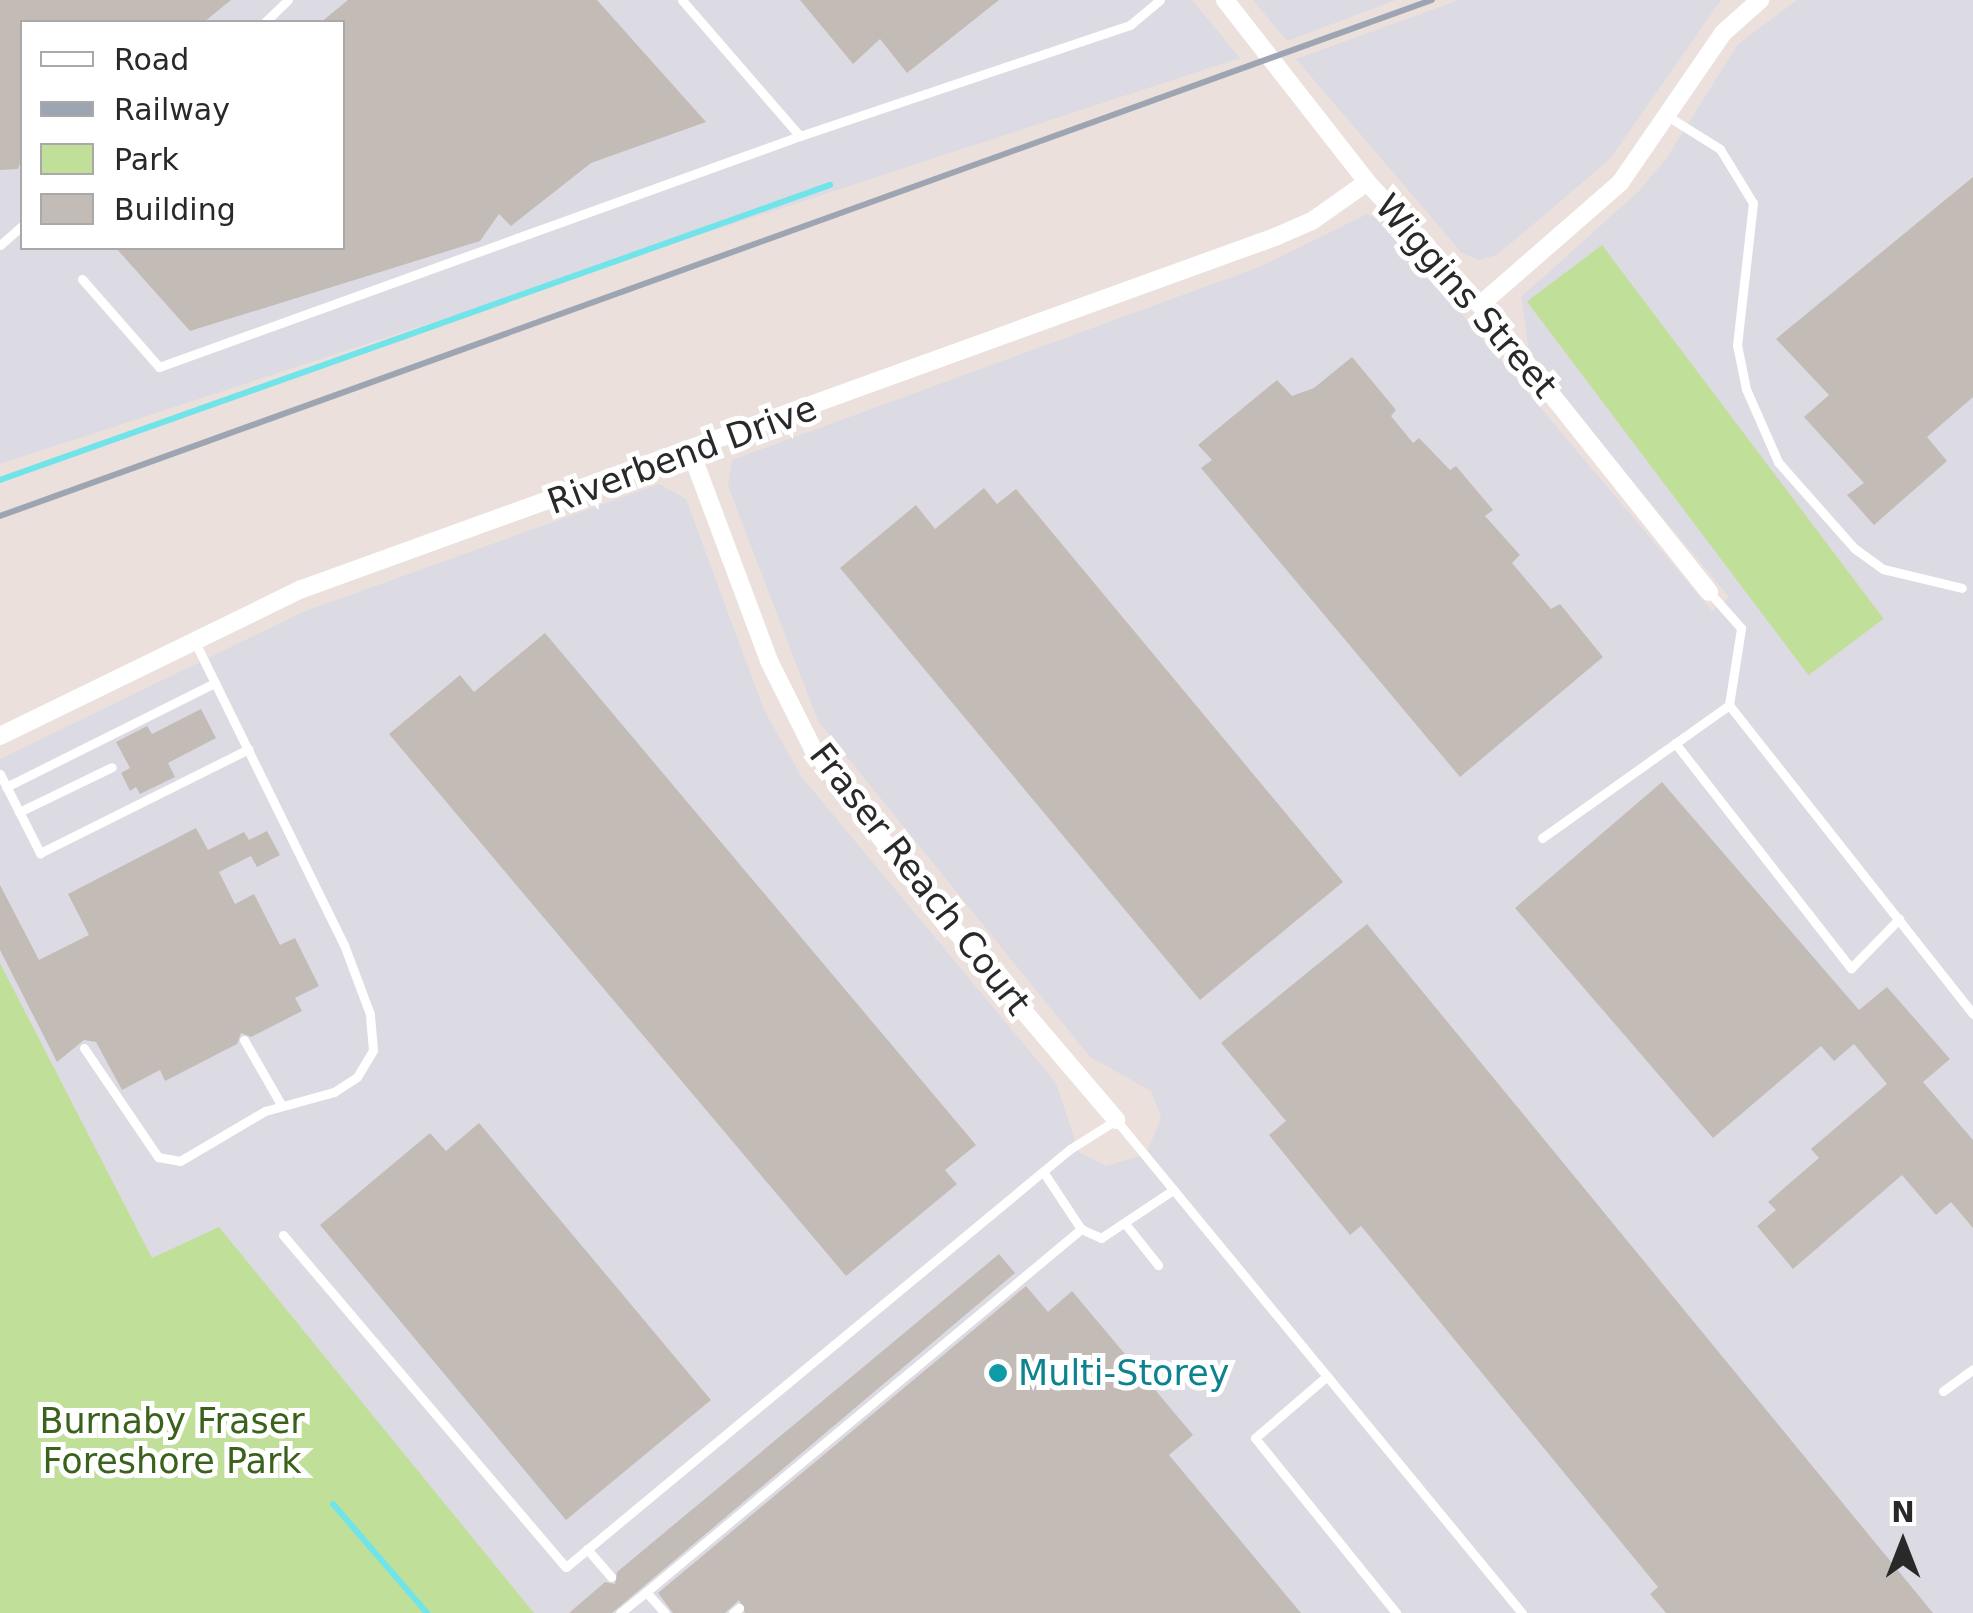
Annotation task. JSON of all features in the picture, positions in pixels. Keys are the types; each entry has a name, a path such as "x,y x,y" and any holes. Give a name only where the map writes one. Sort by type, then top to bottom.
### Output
{"street":[{"name":"Wiggins Street","path":"1225,0 1367,182 1480,305 1709,592"},
{"path":"1480,305 1620,183 1669,117 1723,33 1760,0"},
{"name":"Riverbend Drive","path":"0,736 302,589 691,452 1275,238 1312,221 1367,182"},
{"name":"Fraser Reach Court","path":"691,452 770,662 813,750 907,874 1116,1120"}],"lane":[{"path":"267,20 288,0"},
{"path":"682,0 800,136"},
{"path":"82,279 159,367 800,136 1130,25 1160,0"},
{"path":"1669,117 1720,149 1747,185 1753,222 1737,345 1746,389 1778,462 1854,548 1883,570 1962,588"},
{"path":"0,245 20,228"},
{"path":"1542,838 1728,704 1741,628 1709,592"},
{"path":"84,1048 158,1157 180,1161 282,1106 334,1092 357,1076 373,1050 370,1014 249,749 195,642"},
{"path":"6,787 215,683"},
{"path":"1728,704 1973,1014"},
{"path":"1674,742 1852,968 1898,920"},
{"path":"0,774 40,854 249,749"},
{"path":"19,812 112,766"},
{"path":"244,1040 282,1106"},
{"path":"283,1235 566,1567 1044,1173 1116,1120 1519,1612"},
{"path":"1044,1173 1080,1229 1101,1238 1128,1226 1173,1190"},
{"path":"1128,1226 1158,1265"},
{"path":"620,1613 1080,1229"},
{"path":"1943,1391 1973,1369"},
{"path":"1326,1376 1254,1438 1396,1613"},
{"path":"587,1549 611,1577"},
{"path":"646,1592 665,1613"}],"shaded area":[{"path":"0,0 1192,0 1240,58 0,464"},
{"path":"1253,0 1396,0 1287,41"},
{"path":"1459,0 1721,0 1610,159 1497,255 1478,260 1461,252 1296,59"},
{"path":"1797,0 1973,0 1973,1613 533,1613 152,1259 0,963 0,759 303,612 659,484 686,499 764,710 801,776 1056,1083 1079,1152 1106,1166 1146,1154 1161,1118 1151,1091 1090,1057 818,721 728,486 732,460 1262,266 1367,214 1384,222 1712,611 1729,597 1530,358 1521,297 1638,192 1666,159 1738,44"}],"green space":[{"path":"1602,245 1884,619 1809,675 1527,302"},
{"name":"Burnaby Fraser Foreshore Park","path":"0,963 152,1258 219,1227 534,1613 0,1613"}],"building":[{"path":"0,0 231,0 206,20 20,20 20,164 18,169 0,170"},
{"path":"348,0 597,0 706,122 591,163 511,226 499,214 480,241 190,331 118,250 345,250 345,20 323,20"},
{"path":"800,0 999,0 907,73 880,39 853,64"},
{"path":"1973,177 1973,397 1927,437 1947,461 1874,525 1847,495 1864,483 1804,417 1829,395 1776,339"},
{"path":"1352,357 1396,410 1391,416 1413,443 1419,438 1450,470 1456,466 1493,510 1485,516 1520,555 1512,563 1551,609 1560,604 1603,657 1460,777 1201,468 1212,460 1198,445 1277,380 1292,396 1314,388"},
{"path":"984,488 997,504 1016,489 1343,882 1200,1000 840,568 916,505 935,529"},
{"path":"545,633 976,1145 945,1170 957,1184 846,1276 389,734 460,675 474,692"},
{"path":"201,709 216,738 168,763 175,777 140,794 136,787 130,791 121,773 130,768 116,742 147,726 152,734"},
{"path":"1662,782 1859,1010 1887,987 1950,1059 1923,1082 1973,1140 1973,1228 1951,1202 1936,1215 1902,1175 1793,1269 1757,1226 1776,1210 1768,1202 1819,1158 1811,1149 1887,1084 1854,1044 1834,1061 1821,1046 1713,1138 1515,908"},
{"path":"196,828 208,850 244,832 249,840 267,831 280,855 257,867 251,856 219,872 235,904 254,894 280,945 295,938 319,986 295,998 302,1011 251,1037 241,1033 237,1044 165,1081 160,1070 122,1090 96,1042 84,1040 57,1062 0,950 0,885 39,960 89,935 68,894"},
{"path":"1367,924 1933,1613 1666,1613 1650,1594 1658,1587 1361,1226 1350,1235 1269,1135 1286,1121 1221,1043"},
{"path":"479,1123 711,1400 566,1520 320,1225 430,1133 446,1151"},
{"path":"999,1254 1015,1273 612,1613 569,1613 605,1582 615,1584 617,1572"},
{"name":"Multi-Storey","path":"1026,1286 1048,1312 1072,1291 1193,1435 1169,1455 1301,1613 745,1613 739,1600 725,1613 673,1613 658,1593"}],"waterway":[{"path":"0,480 830,185"},
{"path":"333,1504 427,1613"}],"railway":[{"path":"0,516 1432,0"}],"place":[{"name":"Multi-Storey","path":"998,1373"}]}
